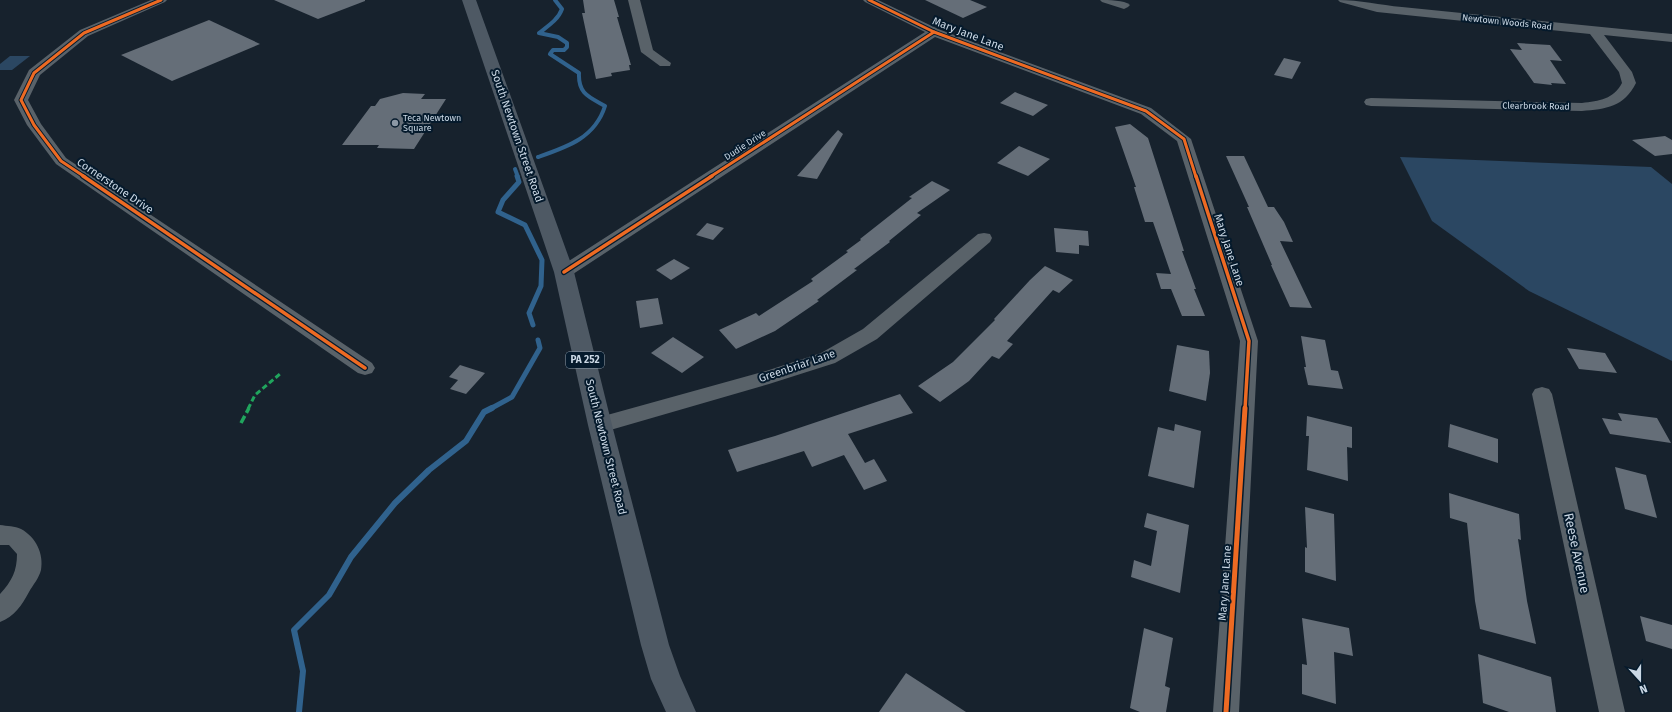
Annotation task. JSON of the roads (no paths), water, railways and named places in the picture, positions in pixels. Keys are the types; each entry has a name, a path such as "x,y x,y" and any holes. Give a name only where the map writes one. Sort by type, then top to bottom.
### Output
{"main road":[{"name":"South Newtown Street Road","path":"470,0 564,272 600,425 656,645 666,679 681,712"}],"street":[{"name":"Cornerstone Drive","path":"161,0 84,33 34,73 21,100 34,125 61,161 365,368"},
{"path":"634,0 647,52 665,63"},
{"name":"Mary Jane Lane","path":"869,0 934,32 1146,111 1184,140 1250,341 1226,712"},
{"path":"1106,0 1124,5"},
{"name":"Newtown Woods Road","path":"1344,0 1390,10 1672,38"},
{"name":"Clearbrook Road","path":"1371,102 1582,107 1603,105 1617,99 1625,92 1629,82 1625,72 1594,30"},
{"name":"Dudie Drive","path":"564,272 934,32"},
{"name":"Greenbriar Lane","path":"600,425 769,377 828,358 870,334 984,238"},
{"name":"Reese Avenue","path":"1542,394 1612,712"},
{"path":"0,535 14,536 29,550 29,570 15,595 0,611"}],"waterway":[{"path":"538,157 569,145 587,134 600,117 605,106 586,94 580,86 579,73 550,54 553,50 564,50 567,47 567,43 558,37 539,33 558,16 562,9 555,0"},
{"path":"515,169 518,177"},
{"path":"517,176 519,182 503,200 498,212 525,225 542,260 541,286 529,313 533,325"},
{"path":"490,409 512,397 540,348 538,340"},
{"path":"299,712 303,671 294,630 329,595 351,557 395,503 429,470 466,441 484,412 490,409"}],"place":[{"name":"Teca Newtown Square","path":"395,123"}]}
